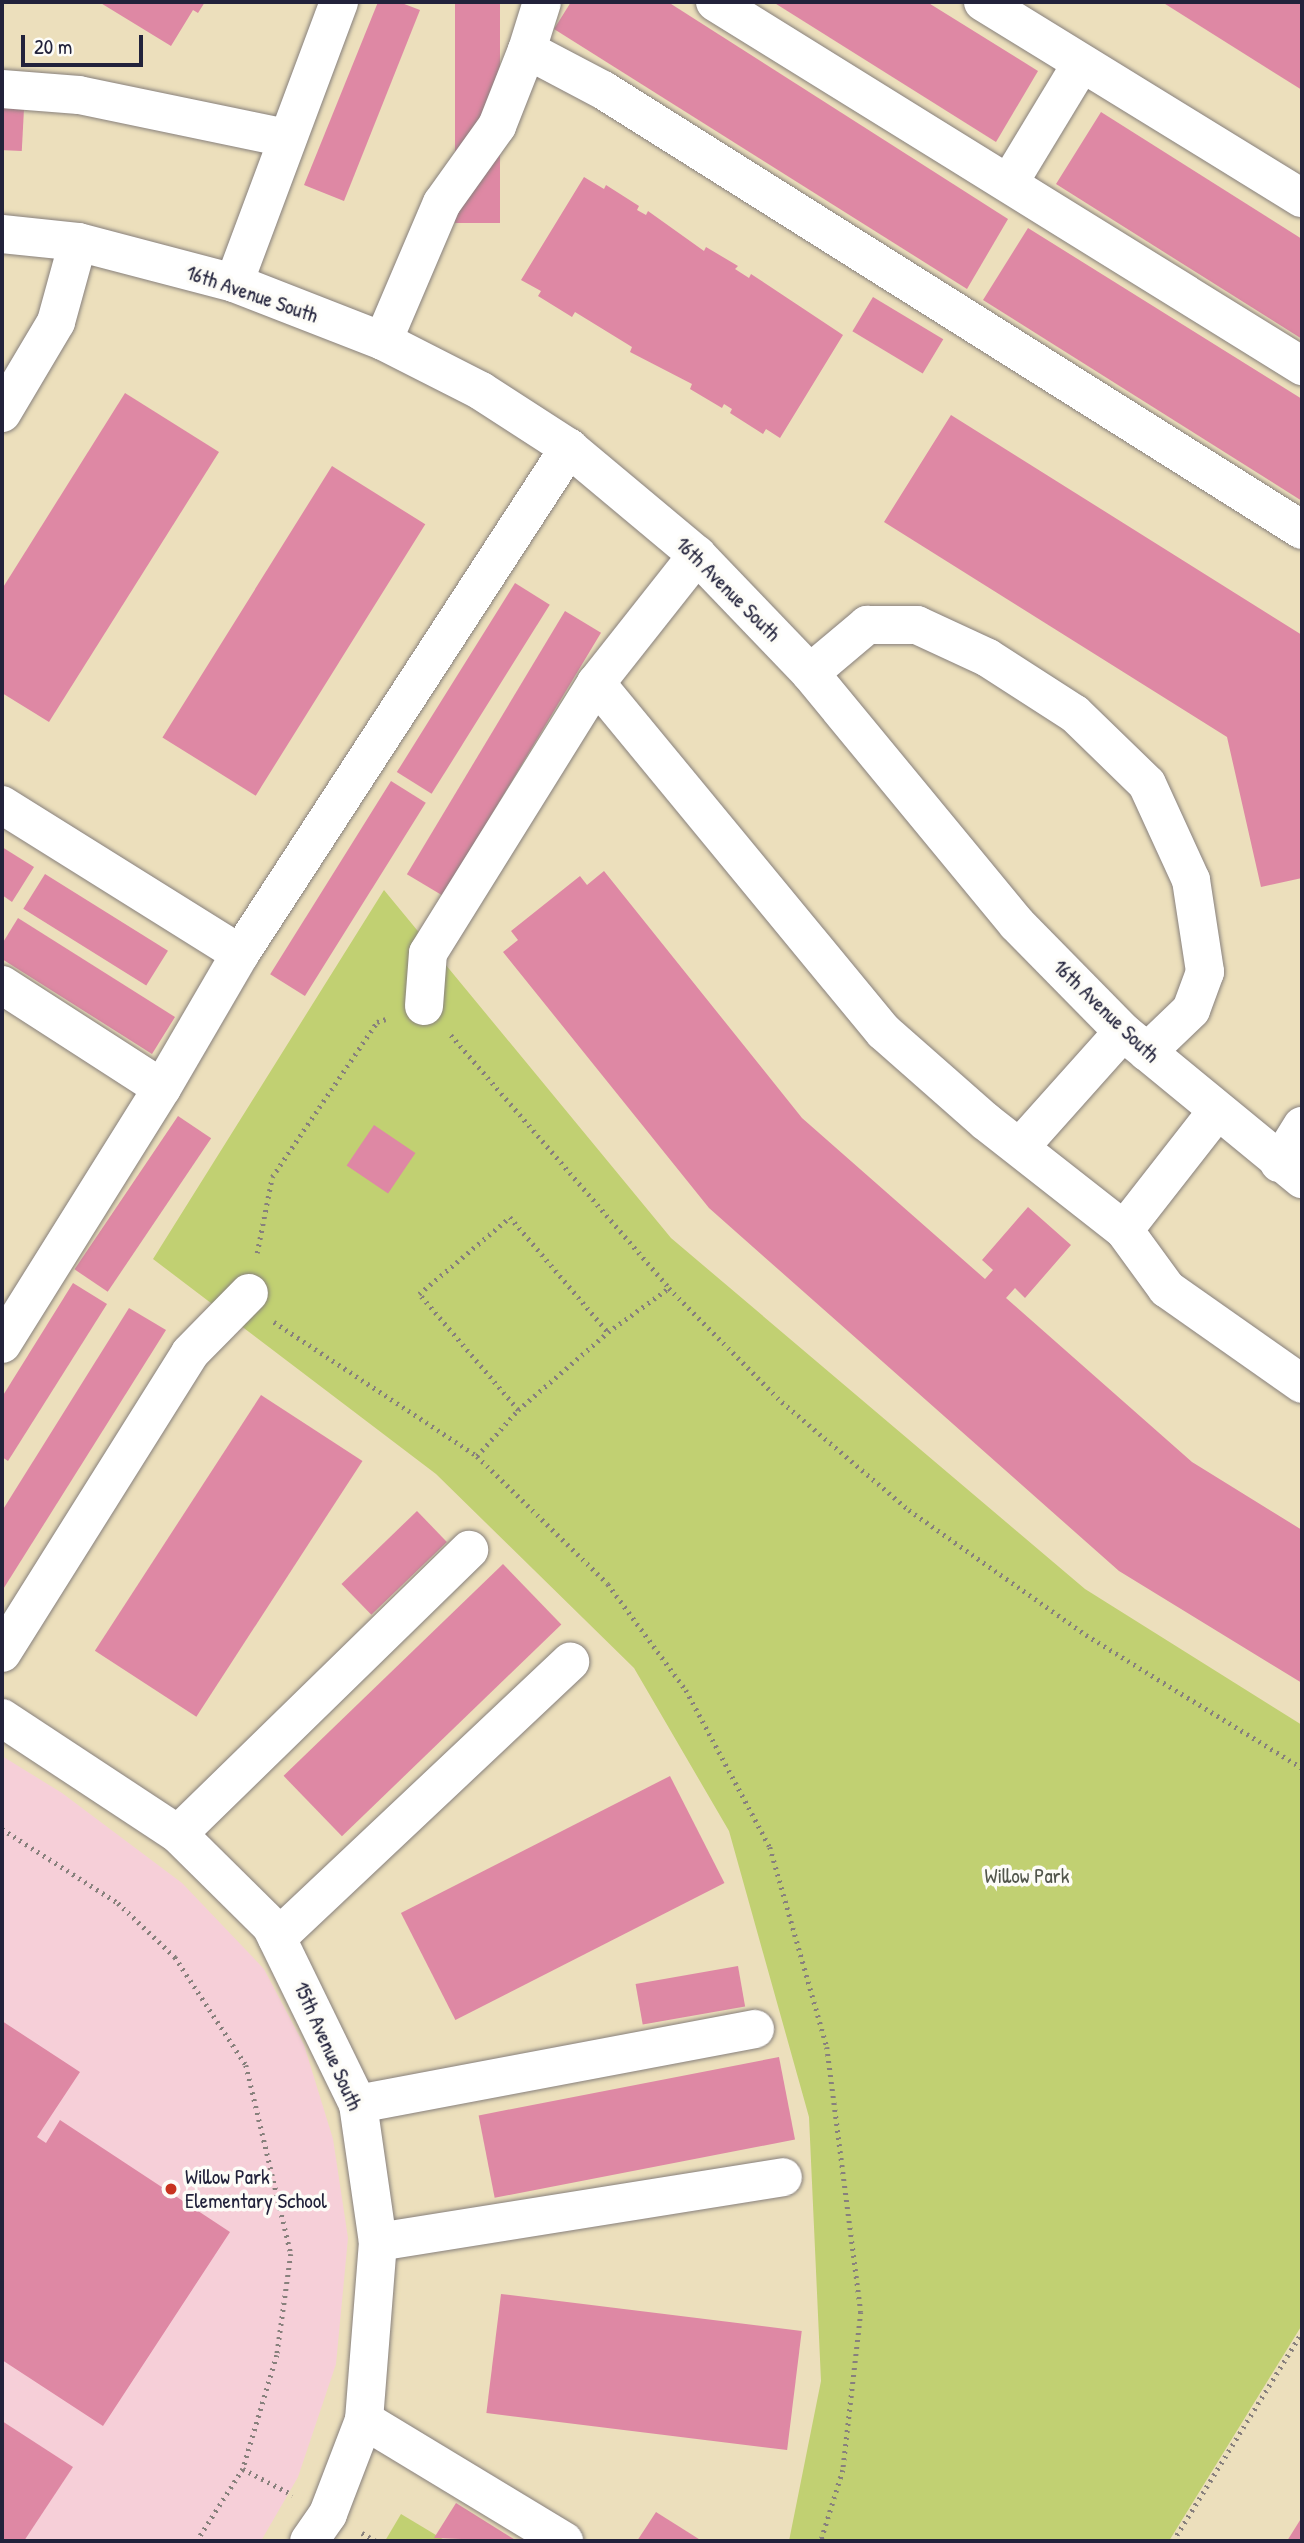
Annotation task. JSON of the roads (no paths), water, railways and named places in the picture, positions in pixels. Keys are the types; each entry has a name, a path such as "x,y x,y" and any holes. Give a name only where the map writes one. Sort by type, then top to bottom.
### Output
{"street":[{"path":"234,283 339,2"},
{"path":"383,341 442,203 497,126 527,50 542,2"},
{"path":"715,2 1302,366"},
{"path":"983,2 1302,198"},
{"path":"527,50 603,90 1302,530"},
{"path":"1009,183 1081,64"},
{"path":"2,89 79,94 286,138"},
{"name":"16th Avenue South","path":"2,234 78,242 234,283 383,341 481,391 569,448 697,555 810,673 1017,924 1135,1042 1290,1171"},
{"path":"2,413 57,321 78,242"},
{"path":"2,1344 162,1088 240,954 569,448"},
{"path":"424,1006 428,953 596,683 697,555"},
{"path":"810,673 867,625 917,625 988,658 1075,714 1147,785 1191,880 1205,972 1191,1010 1135,1042 1020,1147"},
{"path":"596,683 884,1032 1020,1147 1124,1230 1167,1289 1302,1384"},
{"path":"2,805 240,954"},
{"path":"2,985 162,1088"},
{"path":"1124,1230 1217,1111"},
{"path":"1290,1171 1302,1126"},
{"path":"2,1653 190,1353 249,1293"},
{"path":"178,1834 469,1550"},
{"path":"277,1938 570,1662"},
{"name":"15th Avenue South","path":"2,1718 178,1834 271,1926 358,2104 377,2242 364,2420 328,2514 309,2541"},
{"path":"358,2104 755,2029"},
{"path":"377,2242 783,2177"},
{"path":"364,2420 564,2541"}],"place":[{"name":"Willow Park Elementary School","path":"171,2189"}],"park label":[{"name":"Willow Park","path":"1027,1876"}]}
